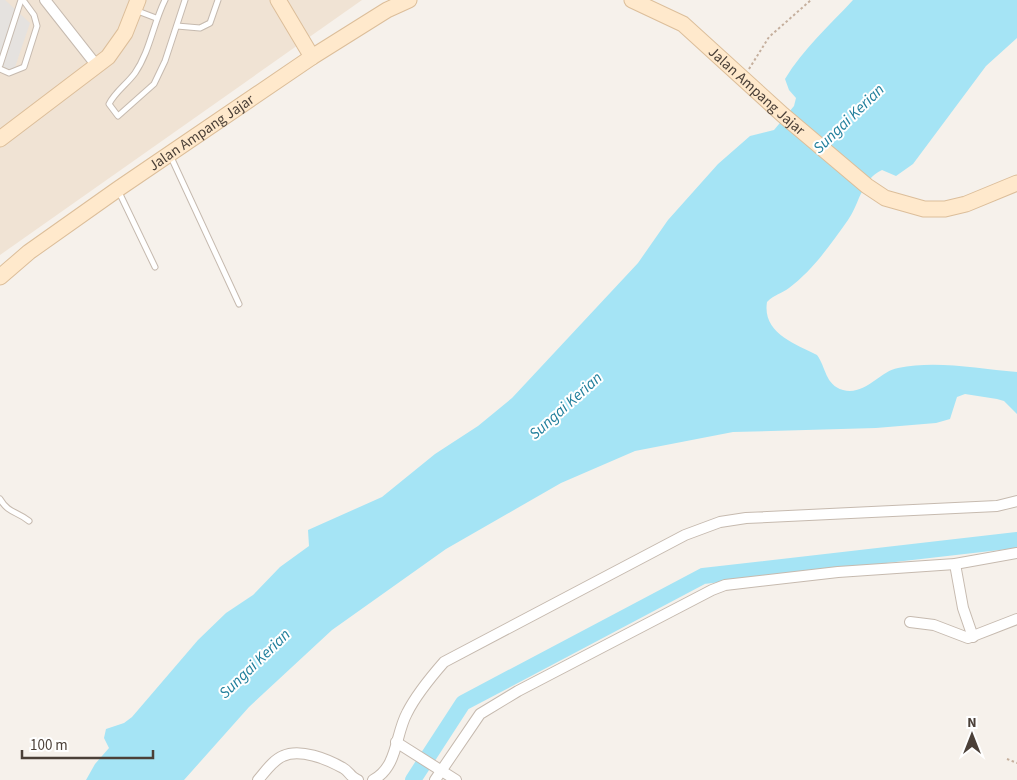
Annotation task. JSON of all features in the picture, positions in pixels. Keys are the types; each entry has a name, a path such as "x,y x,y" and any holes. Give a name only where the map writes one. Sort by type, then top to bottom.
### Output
{"street":[{"path":"45,0 97,66"},
{"path":"278,0 314,56"},
{"path":"283,0 314,56"},
{"name":"Jalan Ampang Jajar","path":"0,277 29,252 314,56 387,10 410,0"},
{"name":"Jalan Ampang Jajar","path":"632,0 683,24 783,115 867,186 885,198 904,205 931,209 966,204 1017,183"},
{"path":"0,139 97,66 118,45 137,5"},
{"path":"373,780 389,765 407,712 431,676 444,662 702,528 720,522 746,518 997,506 1017,501"},
{"path":"434,780 440,768 480,714 712,590 725,586 838,572 955,564 1017,553"},
{"path":"955,564 962,608 973,637"},
{"path":"910,622 934,625 963,637 973,637 1017,619"},
{"path":"396,742 410,749 456,780"},
{"path":"258,780 282,756 296,753 332,763 345,769 353,779 358,780"}],"lane":[{"path":"0,65 22,0"},
{"path":"0,69 9,73 24,67 37,26 34,15 22,0"},
{"path":"165,0 156,18 146,52 135,74 109,104 118,116 154,84 185,0"},
{"path":"177,26 200,28 210,23 218,0"},
{"path":"137,5 156,18"},
{"path":"169,154 239,304"},
{"path":"118,190 155,266"},
{"path":"0,499 10,512 29,520"}],"path":[{"path":"742,79 769,37 811,0"},
{"path":"1007,759 1017,763"}],"shaded area":[{"path":"0,0 362,0 0,255"},
{"path":"0,0 5,0 30,23 12,76 0,71"}],"water":[{"name":"Sungai Kerian","path":"853,0 1017,0 1017,38 986,66 913,164 896,176 882,170 875,174 865,186 848,220 821,256 798,281 767,302 767,313 770,322 790,342 817,355 829,380 837,388 843,390 858,390 891,370 913,366 943,365 1017,372 1017,414 1004,401 965,394 957,397 950,419 936,423 876,428 733,432 635,451 561,483 446,549 332,630 249,707 184,780 86,780 95,764 109,748 104,738 106,729 124,723 132,717 198,640 226,613 253,595 280,567 309,546 308,530 382,497 435,454 478,426 512,398 638,263 668,220 718,164 750,136 774,130 794,106 796,98 789,90 785,79 808,48"}],"waterway":[{"path":"413,780 463,703 703,576 1017,540"}]}
